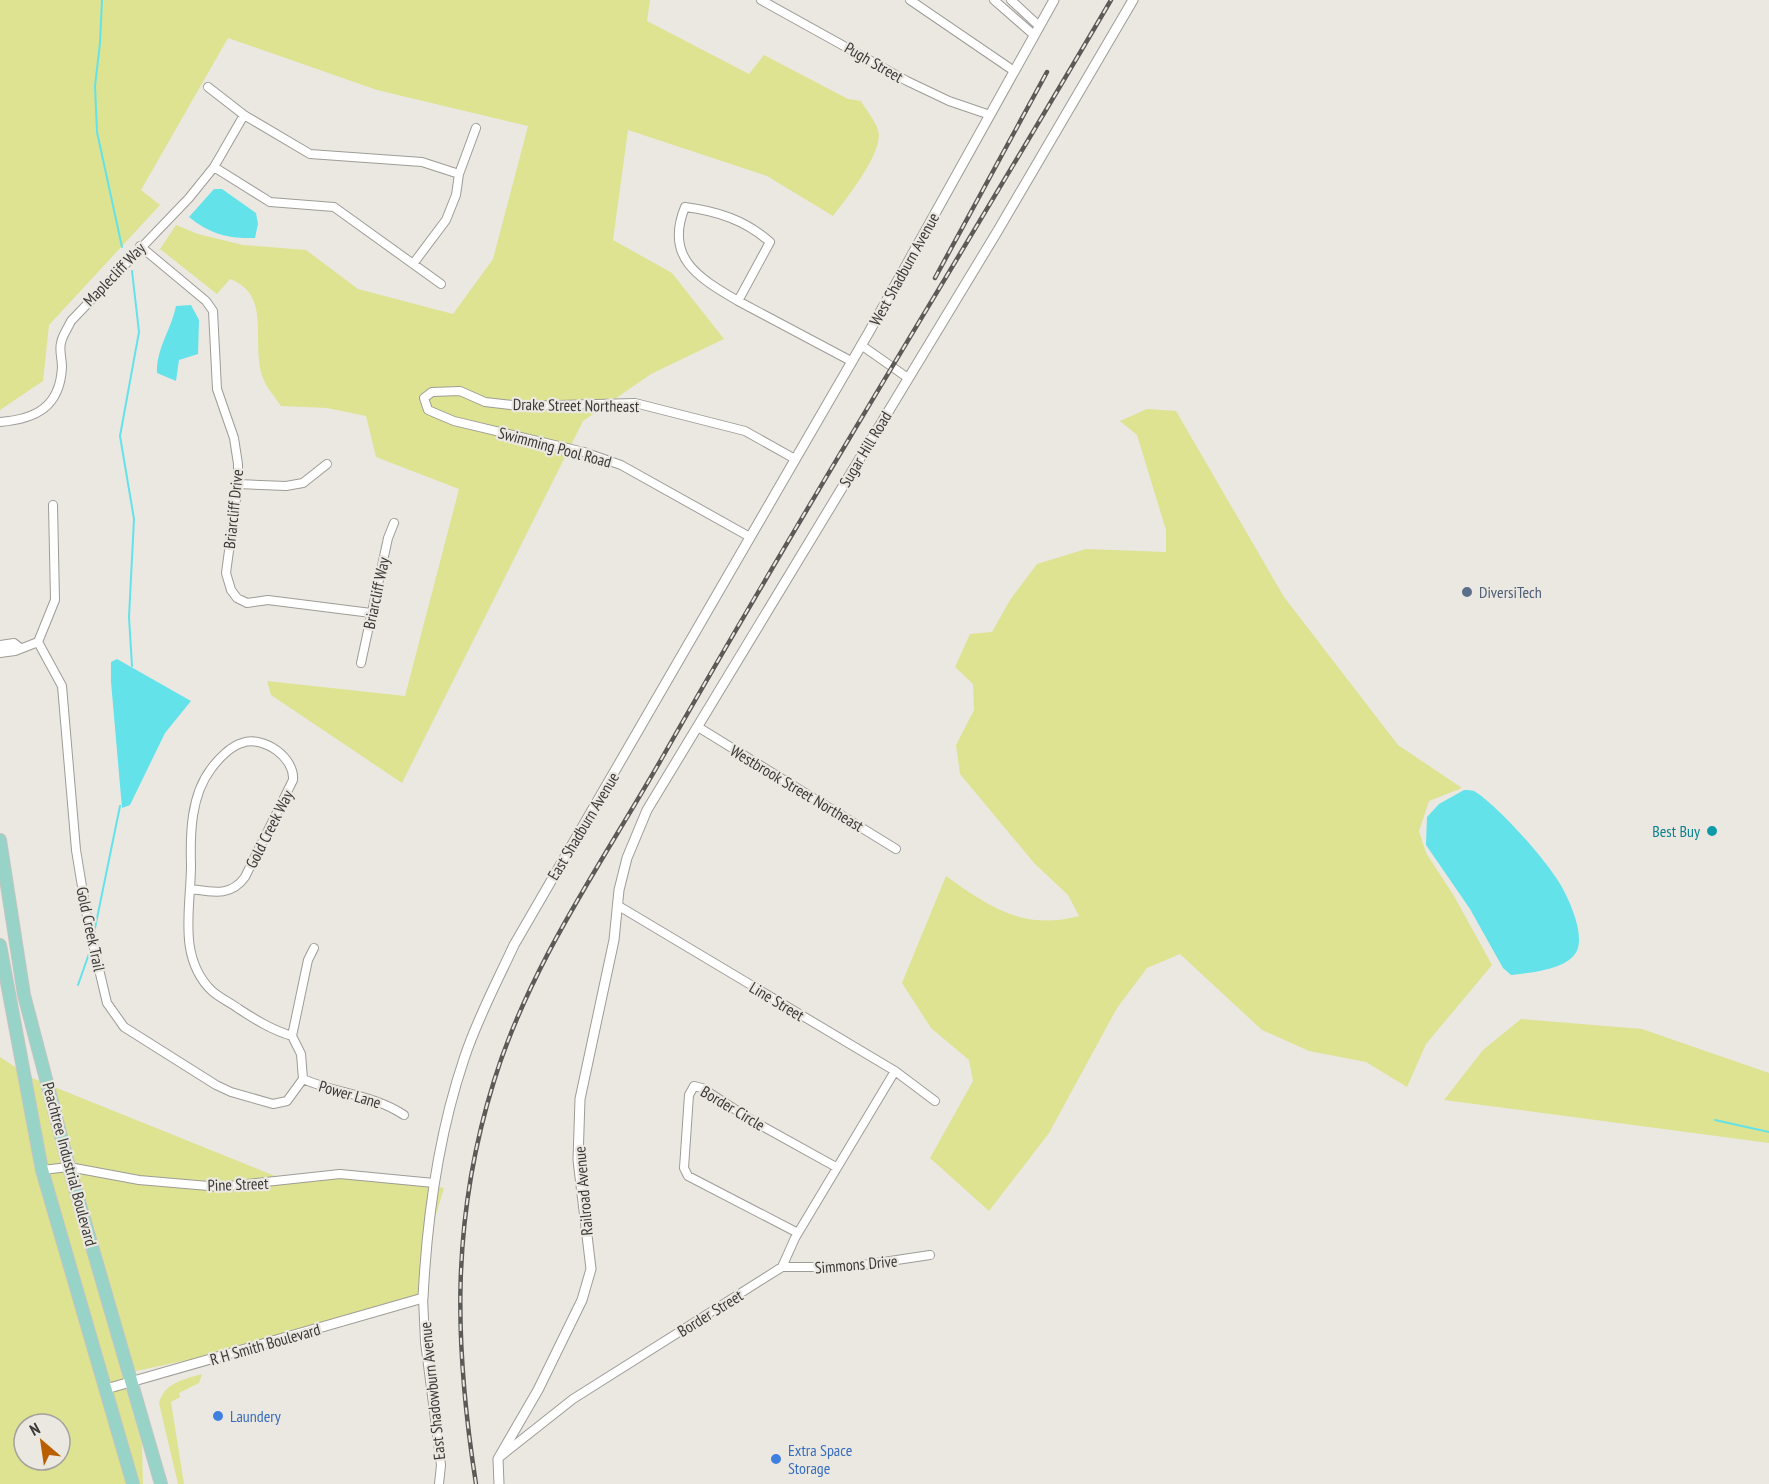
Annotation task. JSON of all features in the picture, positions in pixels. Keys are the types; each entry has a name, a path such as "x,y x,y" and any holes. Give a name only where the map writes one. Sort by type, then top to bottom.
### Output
{"main road":[{"name":"Peachtree Industrial Boulevard","path":"0,840 24,995 69,1167 161,1484"},
{"name":"Peachtree Industrial Boulevard","path":"0,945 42,1170 133,1484"}],"street":[{"name":"Pugh Street","path":"762,0 907,81 949,101 990,115"},
{"path":"910,0 1014,71"},
{"path":"994,0 1034,36"},
{"path":"1011,0 1039,26"},
{"name":"West Shadburn Avenue","path":"750,537 861,345 1054,0"},
{"name":"Sugar Hill Road","path":"617,905 627,858 647,810 1133,0"},
{"path":"208,87 244,115 310,154 422,162 459,174"},
{"name":"Maplecliff Way","path":"0,422 24,420 46,408 57,390 62,369 61,343 71,321 140,246 189,198 214,167 244,115"},
{"path":"414,264 446,220 456,195 459,174 476,128"},
{"path":"214,167 270,202 334,207 441,284"},
{"path":"738,301 770,242 757,230 733,218 713,211 685,207 676,234 687,262 703,281 738,301 851,361"},
{"name":"Briarcliff Drive","path":"140,246 206,301 213,311 217,389 234,438 238,484 226,573 231,590 237,598 247,603 268,600 371,613"},
{"path":"861,345 908,378"},
{"name":"Drake Street Northeast","path":"424,398 432,392 460,391 485,402 520,406 634,403 745,430 795,459"},
{"name":"Swimming Pool Road","path":"424,398 428,410 454,421 584,452 621,465 750,537"},
{"path":"238,484 286,486 303,483 327,464"},
{"path":"0,653 15,651 19,647 39,642 55,600 53,506"},
{"name":"Briarcliff Way","path":"361,663 388,538 394,523"},
{"name":"East Shadburn Avenue","path":"423,1298 426,1237 434,1183 464,1059 514,945 750,537"},
{"name":"Gold Creek Trail","path":"39,642 62,686 76,850 88,923 107,1003 124,1028 185,1067 231,1092 273,1104 287,1101 303,1079"},
{"path":"0,645 14,643 19,647"},
{"name":"Westbrook Street Northeast","path":"698,727 896,849"},
{"name":"Gold Creek Way","path":"191,889 226,892 234,889 245,877 293,780 292,767 284,756 256,741 241,743 222,757 206,775 193,819 187,930 190,953 201,976 213,992 274,1031 292,1036"},
{"name":"Line Street","path":"617,905 894,1071 935,1101"},
{"name":"Railroad Avenue","path":"498,1459 538,1390 582,1300 591,1269 578,1160 580,1099 587,1054 614,940 617,905"},
{"path":"292,1036 308,960 314,948"},
{"name":"Power Lane","path":"292,1036 301,1054 303,1079 326,1088 364,1095 404,1115"},
{"path":"782,1267 798,1233 894,1071"},
{"name":"Border Circle","path":"798,1233 688,1176 684,1168 689,1095 694,1086 702,1088 836,1167"},
{"name":"Pine Street","path":"42,1170 69,1167 139,1180 220,1187 340,1174 434,1183"},
{"name":"Simmons Drive","path":"782,1267 841,1268 930,1255"},
{"name":"Border Street","path":"498,1459 573,1399 782,1267"},
{"name":"R H Smith Boulevard","path":"106,1389 423,1298"},
{"name":"East Shadowburn Avenue","path":"423,1298 425,1342 441,1465 439,1484"},
{"path":"498,1459 499,1484"}],"green space":[{"path":"0,0 650,0 647,21 749,74 764,55 848,99 861,101 877,126 879,139 876,150 863,174 833,216 767,176 628,130 613,240 672,273 724,339 651,374 583,421 402,783 271,695 267,681 405,696 459,489 376,457 366,416 327,408 281,406 263,378 258,350 256,308 251,296 243,286 230,279 217,294 160,249 176,225 198,234 243,245 306,250 358,289 453,314 493,259 528,126 377,90 228,38 141,190 160,205 49,325 43,381 0,410"},
{"path":"1147,409 1176,411 1284,597 1398,745 1462,788 1429,801 1419,831 1426,853 1454,896 1492,965 1426,1044 1407,1087 1366,1062 1309,1051 1262,1030 1180,954 1147,968 1117,1008 1049,1133 989,1211 930,1158 973,1081 969,1060 931,1028 902,983 946,876 992,906 1024,918 1059,920 1079,916 1068,895 1034,863 960,774 956,745 974,710 973,684 955,667 970,634 992,632 1010,600 1037,564 1086,549 1166,552 1166,530 1137,435 1120,421"},
{"path":"1521,1019 1642,1029 1769,1073 1769,1143 1444,1100 1483,1050"},
{"path":"0,1057 32,1078 280,1178 367,1174 444,1188 428,1241 421,1296 287,1339 122,1374 142,1444 143,1484 0,1484"},
{"path":"202,1374 199,1383 179,1393 180,1397 171,1402 184,1484 178,1484 159,1403 170,1386"}],"water":[{"path":"214,189 222,189 256,213 258,224 255,238 236,238 220,234 204,228 189,217"},
{"path":"191,305 199,320 198,354 179,360 176,381 157,373 157,364 176,306"},
{"path":"117,659 191,701 165,733 130,805 122,808 111,682 111,662"},
{"path":"1464,790 1476,792 1499,811 1538,854 1559,882 1574,914 1579,932 1578,948 1575,954 1563,964 1545,970 1511,975 1503,968 1470,909 1426,845 1427,817 1439,804"}],"waterway":[{"path":"102,0 95,86 97,132 122,247"},
{"path":"132,271 139,332 120,436 134,519 129,617 132,666"},
{"path":"94,933 120,806"},
{"path":"78,985 91,948"},
{"path":"1715,1120 1769,1132"}],"railway":[{"path":"476,1484 463,1381 461,1281 464,1232 470,1182 480,1132 494,1081 528,994 571,912 776,562 1111,0"},
{"path":"935,278 1047,72"}],"place":[{"name":"DiversiTech","path":"1467,592"},
{"name":"Best Buy","path":"1712,831"},
{"name":"Laundery","path":"218,1416"},
{"name":"Extra Space Storage","path":"776,1459"}]}
